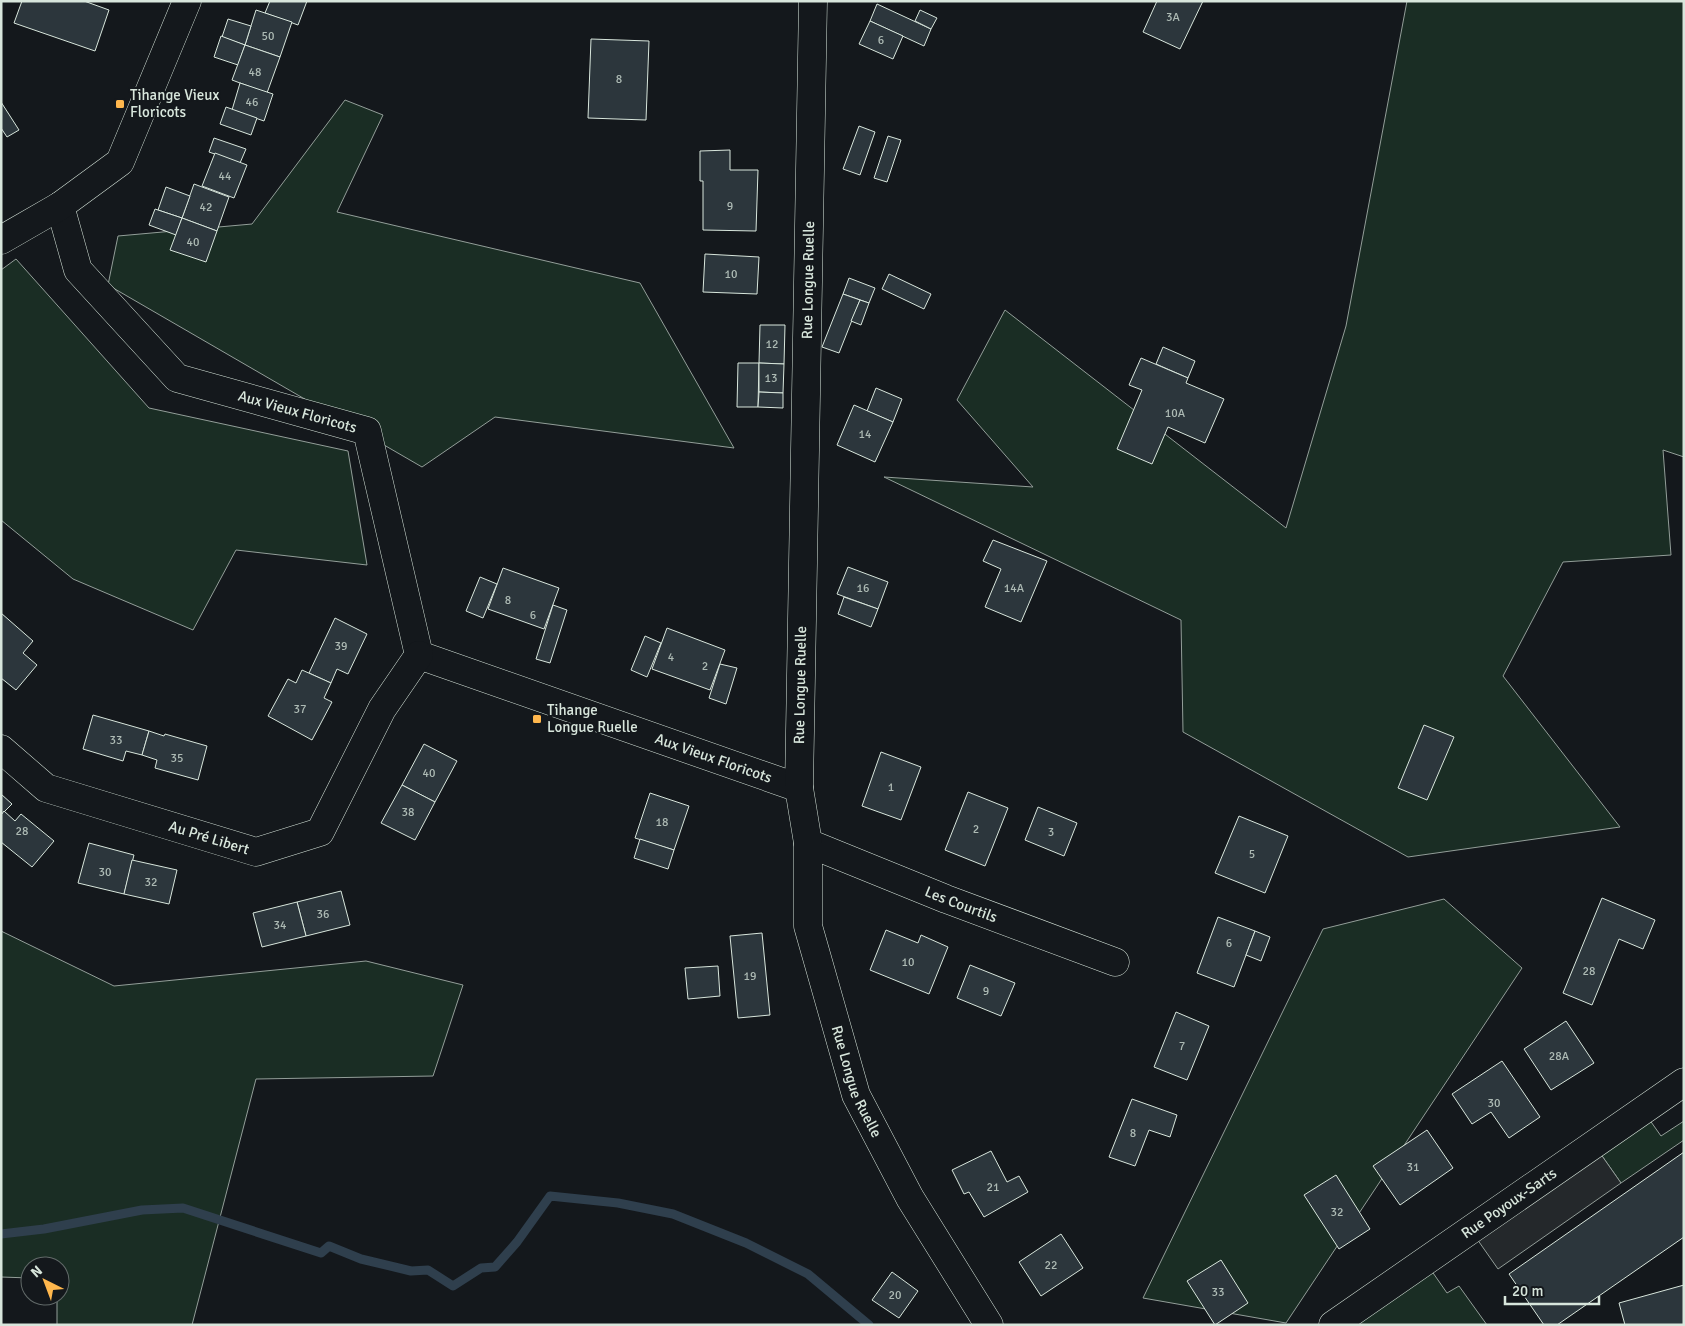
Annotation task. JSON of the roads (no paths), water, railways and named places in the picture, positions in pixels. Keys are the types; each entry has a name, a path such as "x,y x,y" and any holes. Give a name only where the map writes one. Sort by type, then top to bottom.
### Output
{"street":[{"path":"1,240 60,206 120,162 187,1"},
{"name":"Rue Longue Ruelle","path":"813,1 798,788 808,843 808,926 856,1095 910,1198 989,1325"},
{"name":"Aux Vieux Floricots","path":"60,206 78,270 177,378 367,431 419,655 798,788"},
{"name":"Au Pré Libert","path":"1,749 46,788 256,852 320,832 382,709 419,655"},
{"name":"Les Courtils","path":"808,843 946,899 1115,962"},
{"name":"Rue Poyoux-Sarts","path":"1333,1325 1684,1082"}],"waterway":[{"path":"1,1234 44,1229 142,1210 183,1208 321,1253 329,1246 361,1259 411,1271 428,1270 453,1286 481,1268 495,1267 517,1242 550,1196 618,1203 673,1214 746,1243 808,1274 869,1325"}],"place":[{"name":"Tihange Vieux Floricots","path":"120,104"},
{"name":"Tihange Longue Ruelle","path":"537,719"}]}
